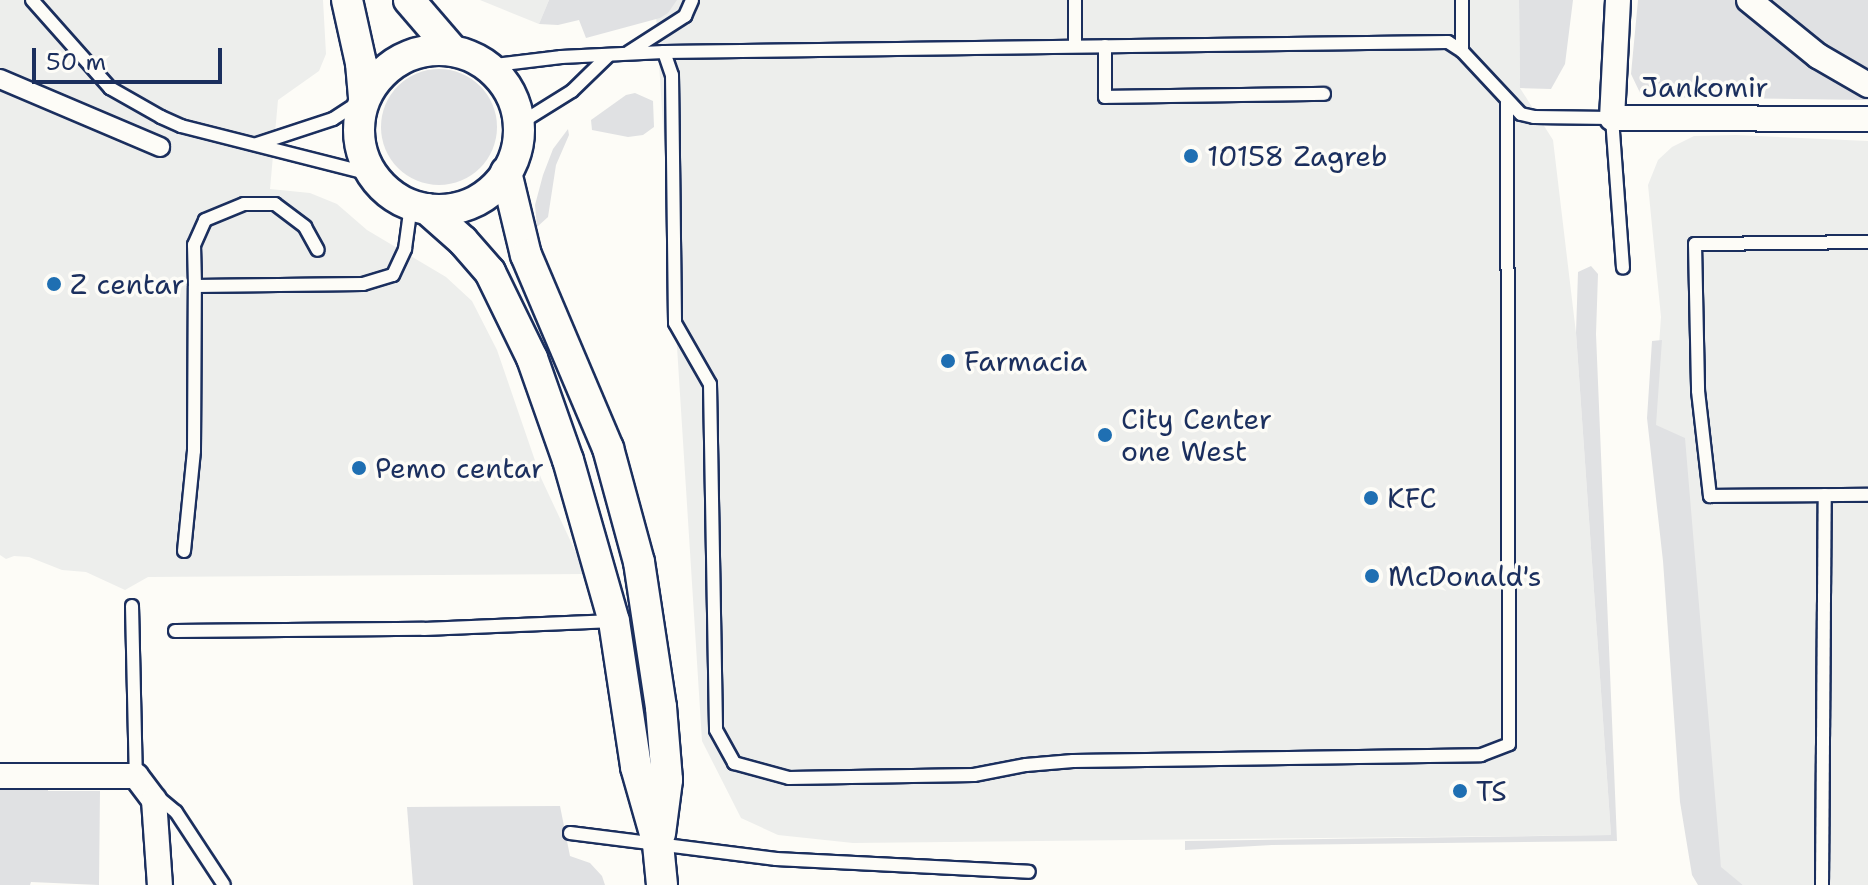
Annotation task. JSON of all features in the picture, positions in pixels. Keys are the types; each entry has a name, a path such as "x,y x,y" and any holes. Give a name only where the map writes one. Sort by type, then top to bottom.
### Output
{"street":[{"path":"347,0 361,63 364,99 359,137 371,174 388,193 419,207 463,241 490,272 532,358 568,460 614,621 636,767 658,844 662,885"},
{"path":"409,0 452,50"},
{"name":"Jankomir","path":"1618,0 1612,118 1868,119"},
{"name":"Jankomir","path":"1749,0 1818,56 1868,85"},
{"path":"364,99 377,76 399,59 424,50 452,50 487,66 499,75 513,98 519,124 518,146 506,172 493,189 477,201 453,209 419,207"},
{"path":"0,79 160,147"},
{"path":"506,172 526,255 608,448 639,562 661,707 667,780 658,844"},
{"path":"0,776 123,773 143,783 155,810 160,885"}],"lane":[{"path":"32,0 110,88 181,126 371,174"},
{"path":"626,54 685,16 692,0"},
{"path":"1075,0 1075,46"},
{"path":"1462,0 1462,51"},
{"path":"487,66 664,52 1448,42 1462,51 1521,114 1534,117 1612,118 1623,268"},
{"path":"1105,46 1105,97 1324,94"},
{"path":"664,52 672,75 675,323 710,384 716,730 734,763 789,778 974,775 1026,765 1073,761 1481,755 1509,744 1507,102"},
{"path":"519,124 572,91 608,56"},
{"path":"257,144 333,119 364,99"},
{"path":"184,551 194,451 194,245 205,220 244,204 275,204 305,227 318,250"},
{"path":"195,286 363,284 393,275 419,207"},
{"path":"1868,242 1695,244 1698,391 1710,496 1868,495"},
{"path":"1822,885 1825,495"},
{"path":"132,606 143,783 176,812 224,885"},
{"path":"175,631 424,629 614,621"},
{"path":"570,833 776,859 1029,872"}],"shaded area":[{"path":"0,0 323,0 326,54 319,71 278,100 270,189 310,193 337,204 367,230 446,277 472,301 497,350 541,478 586,574 148,577 125,590 86,572 62,570 29,557 6,559 0,555"},
{"path":"480,0 549,0 539,24"},
{"path":"549,0 677,0 660,18 586,38 579,20 558,25 539,24"},
{"name":"City Center one West","path":"655,0 1519,0 1520,88 1553,140 1576,333 1611,835 853,843 778,835 741,818 702,741"},
{"path":"1519,0 1573,0 1565,64 1551,89 1520,88"},
{"path":"1638,0 1735,0 1787,45 1868,96 1868,100 1642,97 1631,74"},
{"path":"1761,0 1868,0 1868,68 1822,48"},
{"path":"439,69 461,73 480,86 493,105 497,127 493,149 480,168 461,181 439,185 417,181 398,168 385,149 381,127 385,105 398,86 417,73"},
{"path":"635,93 653,101 654,127 643,135 628,137 592,130 591,120 626,95"},
{"path":"568,129 569,135 556,165 548,217 537,227 535,205 543,175 553,149"},
{"path":"1694,136 1868,141 1868,885 1743,885 1721,868 1652,442 1661,317 1648,185 1658,160 1672,147"},
{"path":"1591,266 1598,274 1596,334 1617,841 1272,845 1185,850 1185,841 1611,835 1576,333 1578,272"},
{"path":"1662,340 1656,425 1685,438 1721,867 1743,885 1698,885 1692,875 1680,802 1663,561 1647,418 1652,341"},
{"path":"48,787 48,791 100,791 99,885 31,882 30,885 0,885 0,788"},
{"path":"560,806 570,856 590,863 602,876 605,885 413,885 407,807"}],"place":[{"name":"10158 Zagreb","path":"1191,156"},
{"name":"Z centar","path":"54,284"},
{"name":"Farmacia","path":"948,361"},
{"name":"City Center one West","path":"1105,435"},
{"name":"Pemo centar","path":"359,468"},
{"name":"KFC","path":"1371,498"},
{"name":"McDonald's","path":"1372,576"},
{"name":"TS","path":"1460,791"}]}
